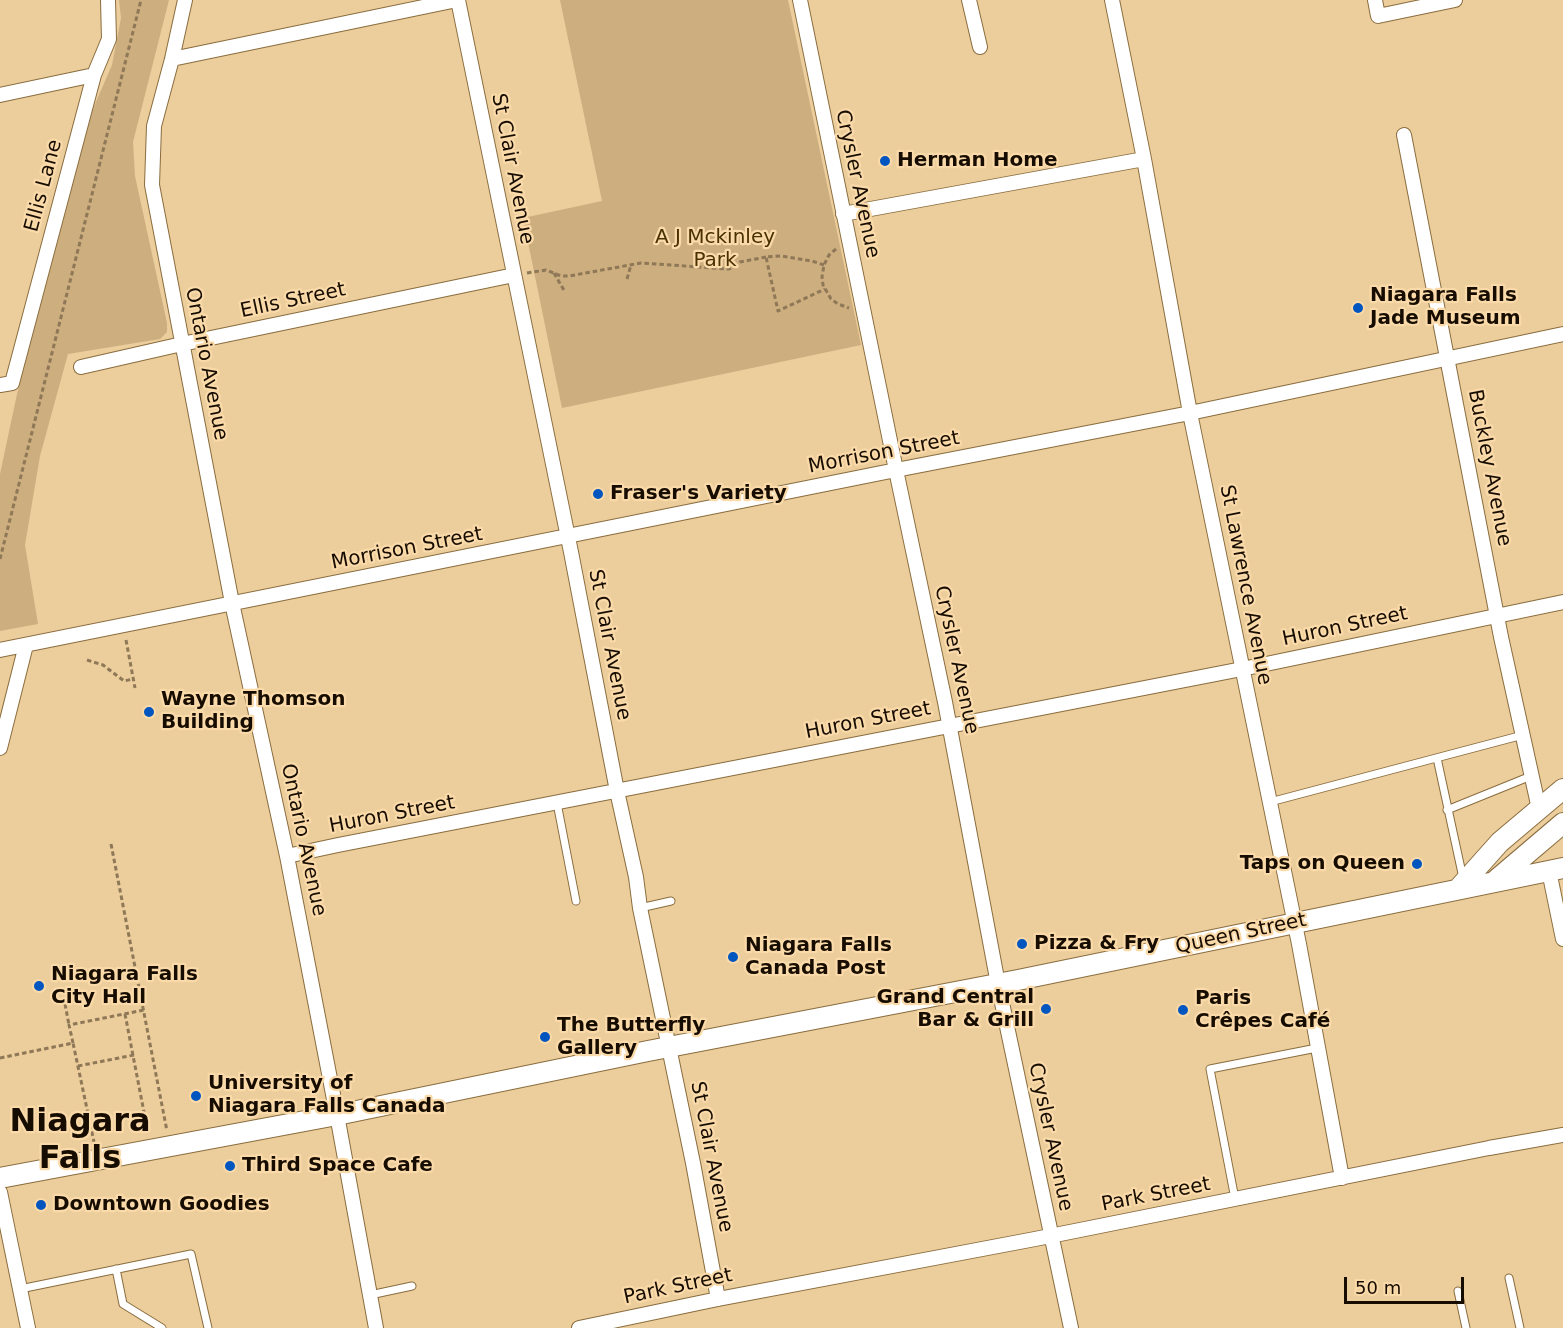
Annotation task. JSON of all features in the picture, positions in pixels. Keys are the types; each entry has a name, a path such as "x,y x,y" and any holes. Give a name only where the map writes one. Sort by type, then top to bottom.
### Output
{"street":[{"name":"Ellis Lane","path":"6,384 94,75 109,39 108,0"},
{"name":"Ontario Avenue","path":"185,0 154,126 152,185 232,603 287,856 376,1328"},
{"path":"172,59 457,0"},
{"name":"St Clair Avenue","path":"457,0 568,537 718,1299"},
{"name":"Crysler Avenue","path":"800,0 950,725 998,984 1071,1328"},
{"path":"969,0 980,47"},
{"name":"St Lawrence Avenue","path":"1112,0 1144,159 1190,413 1294,924 1342,1178"},
{"path":"1375,0 1378,16 1455,0"},
{"path":"0,95 94,75"},
{"name":"Buckley Avenue","path":"1404,135 1522,735 1539,809"},
{"path":"843,214 1144,159"},
{"name":"Ellis Street","path":"81,367 514,275"},
{"name":"Morrison Street","path":"0,650 1190,413 1563,334"},
{"name":"Huron Street","path":"287,856 1242,669 1563,602"},
{"path":"0,748 26,645"},
{"path":"1461,886 1500,842 1563,789"},
{"path":"1494,882 1563,823"},
{"path":"1556,869 1563,939"},
{"name":"Queen Street","path":"0,1178 337,1115 669,1047 998,984 1294,924 1461,886 1494,882 1556,869"},
{"name":"Park Street","path":"579,1328 1563,1135"},
{"path":"0,1192 28,1328"}],"lane":[{"path":"1269,802 1522,735"},
{"path":"1437,758 1461,886"},
{"path":"1447,810 1531,776"},
{"path":"557,803 576,901"},
{"path":"640,908 671,901"},
{"path":"1235,1199 1210,1069 1317,1047"},
{"path":"20,1289 191,1254 208,1328"},
{"path":"116,1269 123,1304 162,1328"},
{"path":"1509,1278 1520,1328"},
{"path":"370,1295 412,1286"},
{"path":"1458,1291 1466,1328"}],"path":[{"path":"0,559 141,0"},
{"path":"849,244 837,248 829,255 822,277 825,289 837,304 851,309 863,307"},
{"path":"697,267 698,253"},
{"path":"514,275 546,270 561,276 569,276 641,263 728,269 740,262 781,256 824,265"},
{"path":"766,257 778,311 825,289"},
{"path":"627,279 631,265"},
{"path":"554,273 565,292"},
{"path":"123,625 135,688"},
{"path":"87,660 103,665 124,681 134,679"},
{"path":"111,844 168,1132"},
{"path":"65,1004 95,1147"},
{"path":"69,1025 144,1010"},
{"path":"125,1014 148,1136"},
{"path":"0,1058 73,1043"},
{"path":"78,1066 134,1055"}],"green space":[{"path":"119,0 169,0 133,142 135,176 167,323 167,332 160,339 68,354 40,456 25,545 38,624 0,631 0,474 17,394 92,111 112,65 121,18"},
{"name":"A J Mckinley Park","path":"560,0 788,0 861,345 562,408 523,218 602,201"}],"place":[{"name":"Herman Home","path":"885,161"},
{"name":"Niagara Falls Jade Museum","path":"1358,308"},
{"name":"Fraser's Variety","path":"598,494"},
{"name":"Wayne Thomson Building","path":"149,712"},
{"name":"Taps on Queen","path":"1417,864"},
{"name":"Pizza & Fry","path":"1022,944"},
{"name":"Niagara Falls Canada Post","path":"733,957"},
{"name":"Niagara Falls City Hall","path":"39,986"},
{"name":"Grand Central Bar & Grill","path":"1046,1009"},
{"name":"Paris Crêpes Café","path":"1183,1010"},
{"name":"The Butterfly Gallery","path":"545,1037"},
{"name":"University of Niagara Falls Canada","path":"196,1096"},
{"name":"Third Space Cafe","path":"230,1166"},
{"name":"Downtown Goodies","path":"41,1205"}],"district":[{"name":"Niagara Falls","path":"80,1142"}]}
